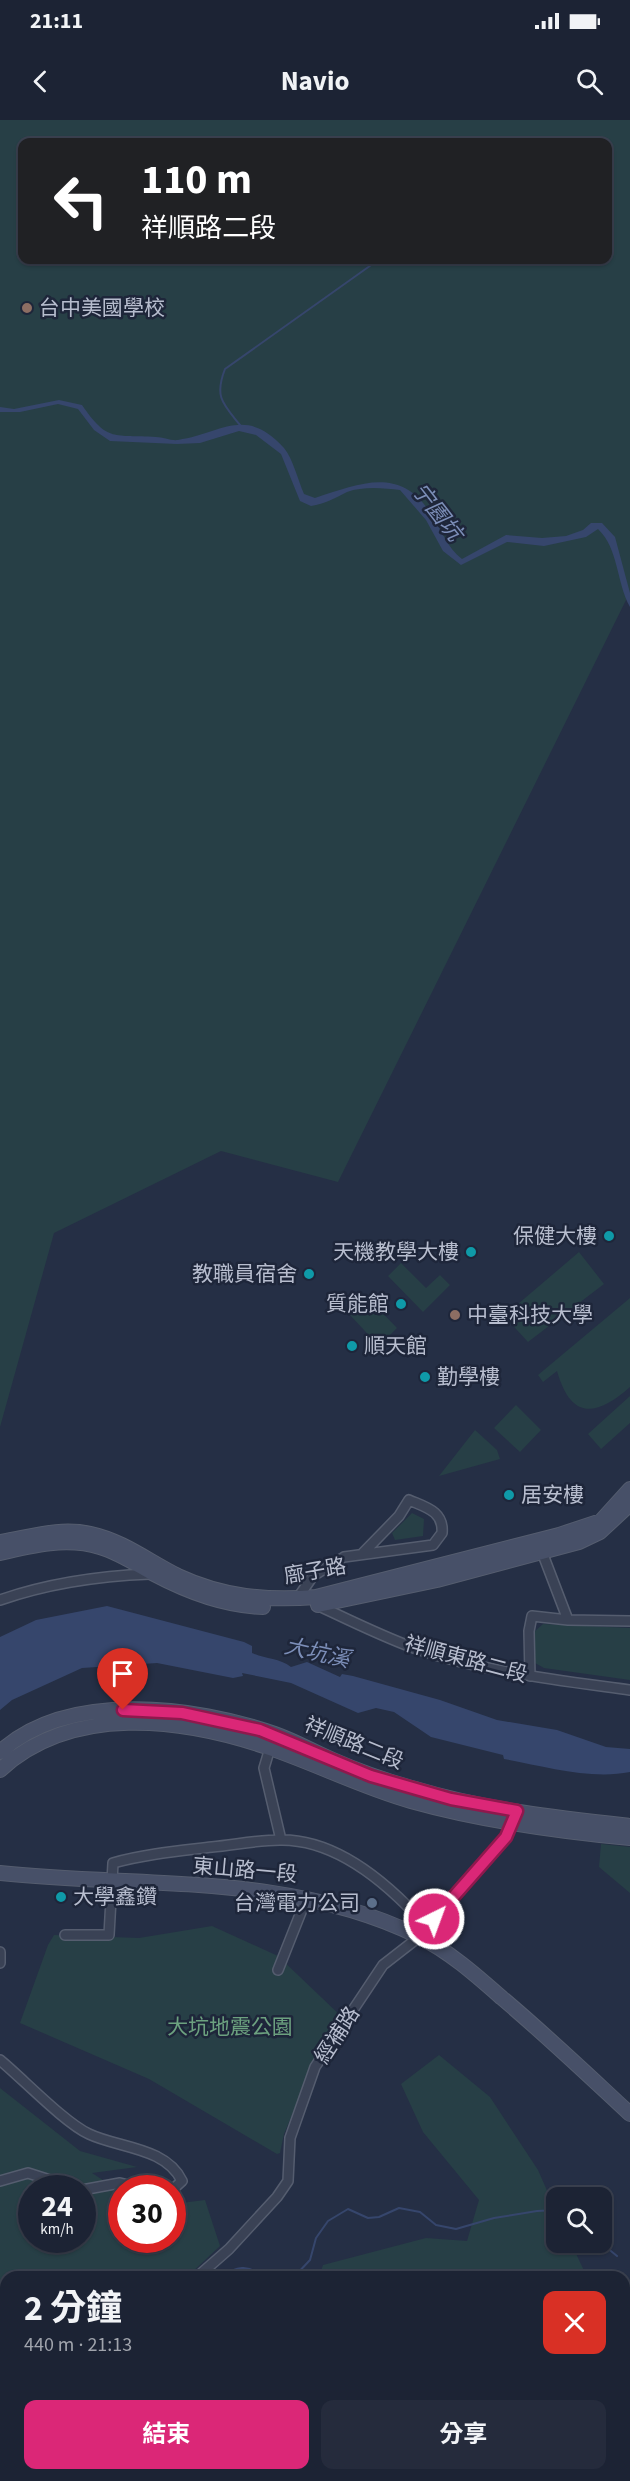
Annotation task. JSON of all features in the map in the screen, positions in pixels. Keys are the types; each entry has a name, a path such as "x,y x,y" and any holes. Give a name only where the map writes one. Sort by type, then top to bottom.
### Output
{"main road":[{"name":"廍子路","path":"0,1552 66,1542 106,1549 204,1596 238,1606 298,1603 437,1580 579,1542 600,1532 626,1506 630,1489"},
{"name":"廍子路","path":"317,1601 559,1535 601,1521 626,1506"},
{"name":"廍子路","path":"0,1542 46,1532 91,1534 128,1547 177,1575 226,1594 298,1603"},
{"name":"祥順路二段","path":"0,1752 27,1733 70,1716 123,1710 161,1710 202,1716 260,1730 371,1776 516,1817 630,1826"},
{"name":"祥順路二段","path":"0,1770 26,1750 72,1730 121,1723 163,1724 204,1730 270,1748 348,1780 411,1801 630,1838"},
{"name":"東山路一段","path":"0,1873 251,1890 307,1897 419,1936 480,1979 630,2114"}],"street":[{"path":"298,1603 313,1576 344,1557 433,1545 442,1533 441,1519 436,1513 409,1500 399,1515 363,1553"},
{"path":"542,1552 568,1620"},
{"path":"0,1600 31,1589 82,1579 154,1574"},
{"name":"祥順東路二段","path":"317,1601 414,1648 466,1664 530,1676 630,1690"},
{"path":"530,1676 529,1631 532,1616 568,1620 630,1620"},
{"path":"270,1748 264,1768 281,1840"},
{"name":"經補路","path":"204,2271 229,2249 277,2197 288,2181 290,2138 315,2067 383,1965 419,1936 506,1837 516,1817"},
{"path":"65,1935 109,1935 110,1881 113,1863 128,1859 281,1840 308,1843 335,1853 366,1870 416,1915 419,1936"},
{"path":"278,1970 307,1897"},
{"path":"0,1952 0,1963"},
{"path":"0,2060 82,2130 139,2149 164,2162 179,2175"},
{"path":"0,2181 18,2176"}],"green space":[{"path":"0,120 630,120 630,592 338,1182 221,1151 54,1233 0,1427"},
{"path":"579,1252 604,1284 528,1342 504,1316"},
{"path":"401,1263 426,1288 440,1275 450,1285 423,1312 388,1276"},
{"path":"367,1297 397,1328 379,1346 349,1314"},
{"path":"630,1298 630,1387 606,1404 586,1409 577,1406 570,1398 557,1371 543,1382 538,1375"},
{"path":"630,1396 630,1423 601,1449 588,1434"},
{"path":"516,1405 541,1430 520,1452 494,1428"},
{"path":"475,1430 497,1450 500,1459 439,1476"},
{"path":"412,1513 424,1519 423,1536 395,1540 392,1533"},
{"path":"543,1624 630,1628 630,1680 544,1668 535,1663 534,1632"},
{"path":"601,1844 630,1847 630,1893 599,1867"},
{"name":"大坑地震公園","path":"212,1926 278,1956 343,2018 314,2063 284,2134 280,2153 277,2154 149,2079 20,2023 48,1945 54,1935 139,1938"},
{"path":"439,2055 490,2097 538,2170 546,2188 546,2253 576,2253 584,2271 321,2271 323,2265 426,2238 467,2241 479,2200 423,2132 401,2084"},
{"path":"0,2088 80,2151 137,2167 92,2173 95,2175 18,2175 18,2253 96,2253 96,2176 108,2183 108,2253 186,2253 186,2202 205,2200 220,2246 193,2271 0,2271"}],"water":[{"path":"59,400 82,405 99,426 121,436 159,437 175,440 232,426 245,425 257,428 270,435 284,448 293,464 304,494 315,498 365,484 380,482 394,484 408,490 421,501 449,545 462,559 506,535 542,538 566,536 583,530 591,523 602,523 615,537 630,593 630,607 610,546 598,529 586,537 544,546 507,542 461,565 443,551 426,520 400,490 360,489 311,506 300,501 281,454 256,435 239,431 200,443 177,444 110,441 94,430 78,409 58,404 20,412 0,412 0,407 14,409"},
{"path":"107,1606 244,1642 252,1646 252,1653 291,1667 307,1662 340,1677 342,1674 353,1676 440,1700 497,1720 557,1730 606,1747 630,1749 630,1772 583,1773 504,1759 503,1755 431,1737 394,1712 376,1708 358,1713 291,1683 242,1673 243,1676 233,1678 157,1663 82,1668 12,1700 0,1710 0,1637 36,1620"}],"waterway":[{"path":"240,425 225,405 220,393 225,369 373,264"},
{"path":"300,2271 310,2260 316,2238 328,2221 348,2209 368,2218 379,2217 399,2208 420,2212 436,2225 456,2229 494,2218 546,2211"},
{"path":"612,2252 617,2256"},
{"path":"231,2271 242,2268 254,2271"}],"place":[{"name":"台中美國學校","path":"27,308"},
{"name":"保健大樓","path":"609,1236"},
{"name":"天機教學大樓","path":"471,1252"},
{"name":"教職員宿舍","path":"309,1274"},
{"name":"質能館","path":"401,1304"},
{"name":"中臺科技大學","path":"455,1315"},
{"name":"順天館","path":"352,1346"},
{"name":"勤學樓","path":"425,1377"},
{"name":"居安樓","path":"509,1495"},
{"name":"大學鑫鑽","path":"61,1897"},
{"name":"台灣電力公司","path":"372,1903"}],"route":[{"path":"123,1710 161,1710 202,1716 276,1734 371,1776 451,1799 517,1811 514,1824 506,1837 434,1919"}],"water label":[{"name":"宁園坑","path":"437,512"},
{"name":"大坑溪","path":"317,1653"}]}
